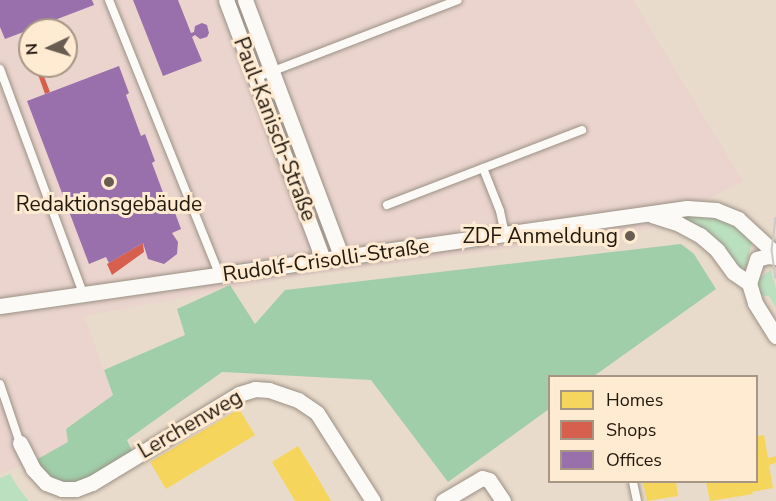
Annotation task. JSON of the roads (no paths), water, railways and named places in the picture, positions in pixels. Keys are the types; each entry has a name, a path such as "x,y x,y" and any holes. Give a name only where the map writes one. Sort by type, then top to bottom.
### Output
{"street":[{"name":"Paul-Kanisch-Straße","path":"226,0 323,259"},
{"name":"Paul-Kanisch-Straße","path":"244,0 342,256"},
{"name":"Rudolf-Crisolli-Straße","path":"0,306 84,296 342,256 505,236 687,208 716,210 738,219 775,252"},
{"name":"Rudolf-Crisolli-Straße","path":"652,214 700,235 717,250 735,274 749,283"},
{"path":"775,252 757,258 749,283 755,303 776,336"},
{"name":"Lerchenweg","path":"20,443 33,469 46,483 62,489 76,489 92,483 239,394 255,389 269,390 298,400 317,413 373,501"},
{"path":"443,501 482,478 489,480 503,501"}],"lane":[{"path":"109,0 220,276"},
{"path":"255,78 458,0"},
{"path":"0,69 84,296"},
{"path":"387,205 582,130"},
{"path":"483,168 500,211 505,236"},
{"path":"0,384 20,443"},
{"path":"633,483 637,501"}],"tram line":[{"path":"776,218 772,250 776,278"}],"place":[{"name":"Redaktionsgebäude","path":"109,182"},
{"name":"ZDF Anmeldung","path":"630,236"}]}
